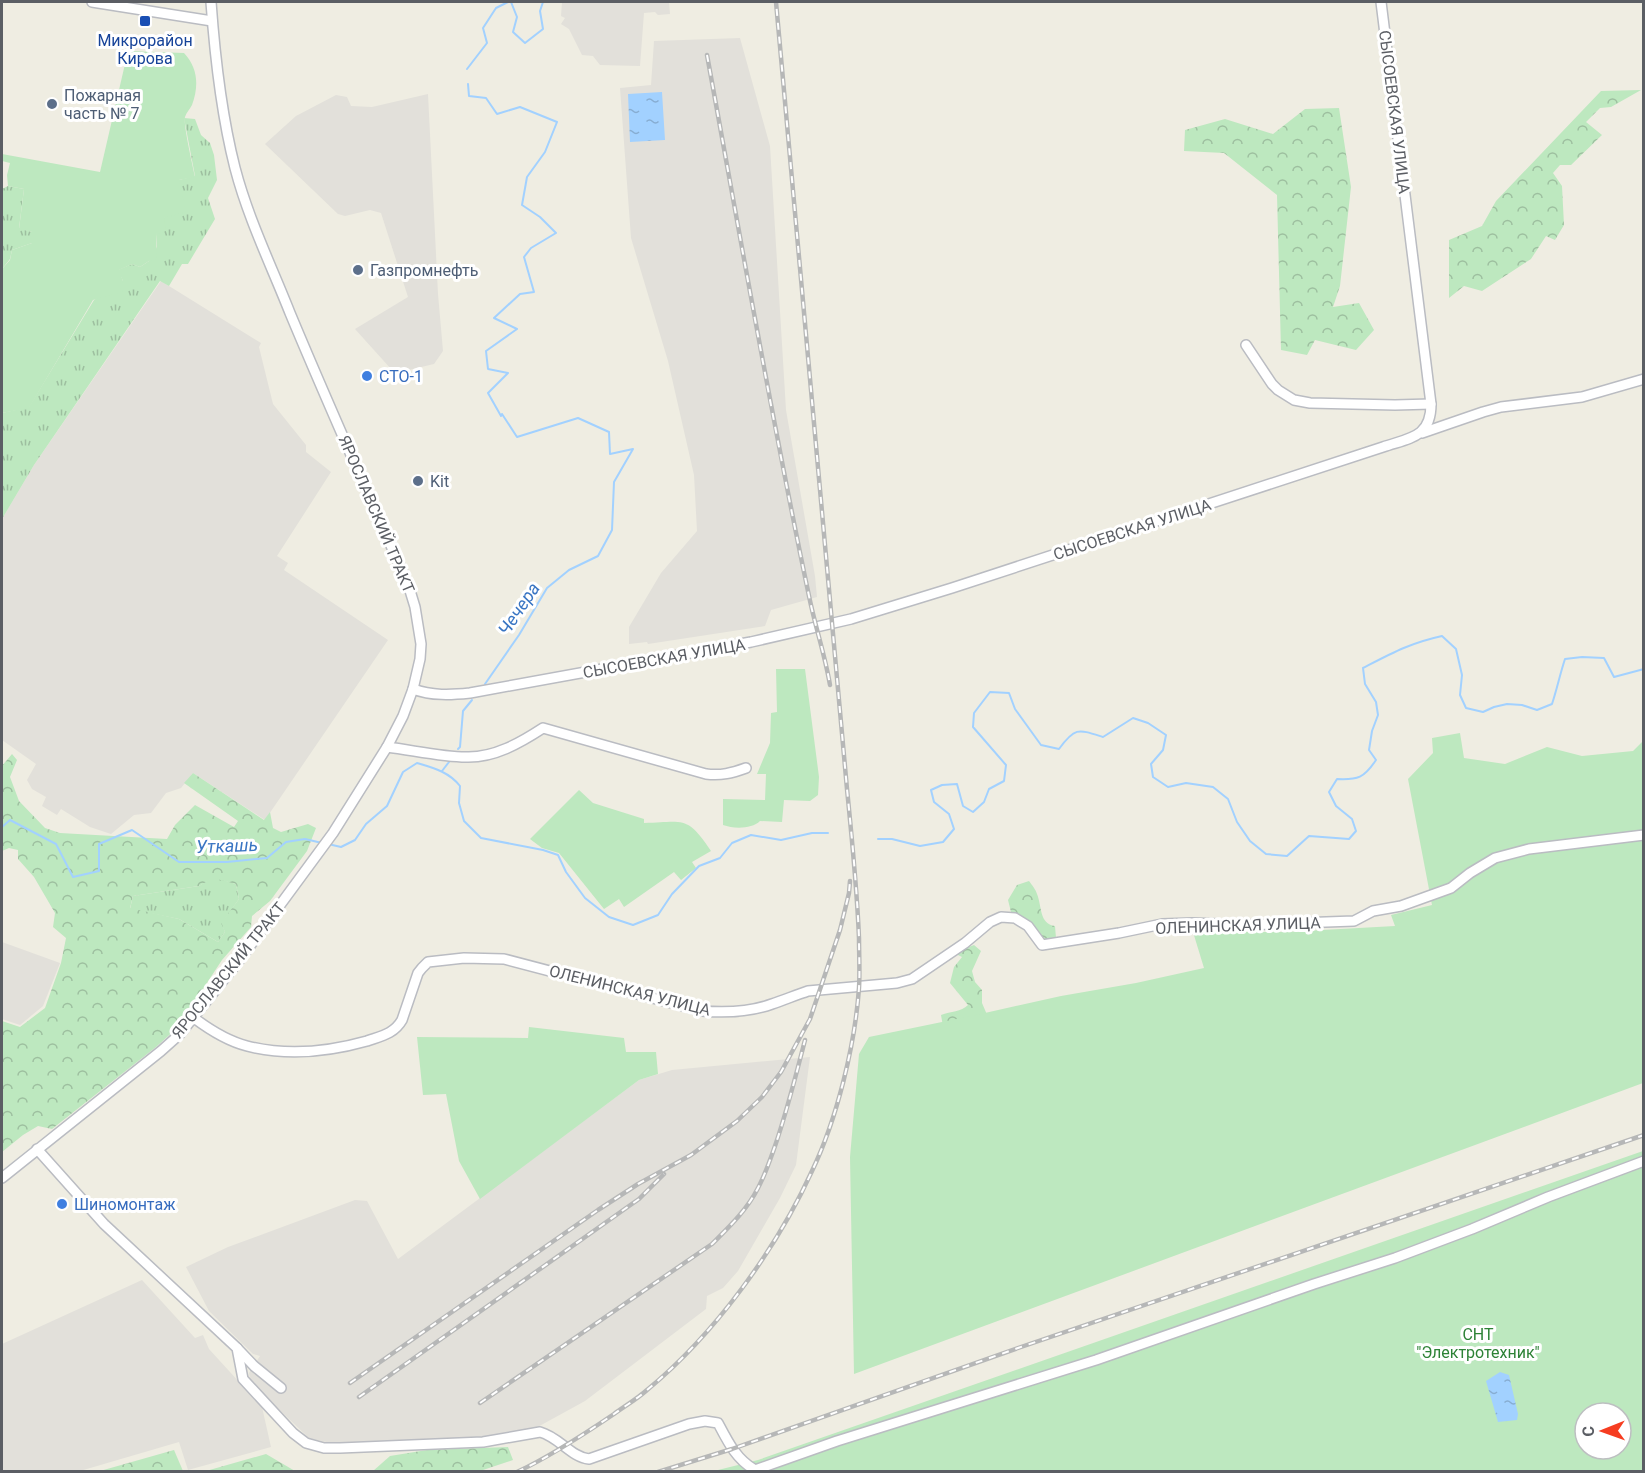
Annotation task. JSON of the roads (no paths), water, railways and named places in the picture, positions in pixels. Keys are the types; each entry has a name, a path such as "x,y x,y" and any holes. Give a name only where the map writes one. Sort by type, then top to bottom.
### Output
{"street":[{"path":"92,2 212,21"},
{"name":"ЯРОСЛАВСКИЙ ТРАКТ","path":"2,1178 161,1051 194,1018 333,833 387,747 403,716 413,689 420,659 421,644 416,607 408,584 302,341 247,206 235,169 221,104 211,2"},
{"name":"СЫСОЕВСКАЯ УЛИЦА","path":"1381,2 1431,408"},
{"path":"1246,345 1272,384 1294,400 1310,403 1431,408"},
{"name":"СЫСОЕВСКАЯ УЛИЦА","path":"413,689 436,694 470,693 751,642 851,619 952,588 1483,412 1501,407 1582,397 1644,379"},
{"path":"1431,408 1435,419 1454,423"},
{"path":"1417,435 1429,423 1431,408"},
{"path":"387,747 466,757 484,755 522,742 543,728 706,774 718,776 746,768"},
{"name":"ОЛЕНИНСКАЯ УЛИЦА","path":"194,1018 226,1039 245,1046 294,1052 340,1048 391,1033 398,1027 418,973 428,962 464,958 504,959 702,1011 746,1011 771,1005 808,991 897,983 912,979 965,944 990,922 1001,917 1015,918 1028,926 1042,945 1162,924 1246,925 1354,921 1374,911 1401,906 1451,888 1495,858 1529,849 1644,835"},
{"path":"37,1149 104,1224 281,1388"},
{"path":"237,1348 243,1379 293,1433 306,1443 324,1448 483,1442 540,1432 549,1435 582,1458 589,1459 689,1424 705,1421 718,1423 738,1457 744,1464 755,1470 837,1441 1096,1360 1395,1258 1472,1230 1548,1197 1644,1161"}],"water":[{"path":"662,92 665,140 630,142 628,94"},
{"path":"1500,1372 1509,1375 1518,1414 1517,1420 1498,1422 1486,1381"}],"waterway":[{"name":"Чечера","path":"467,69 487,43 483,28 496,8 508,2"},
{"name":"Чечера","path":"511,2 517,17 513,32 525,43 543,29 540,11 543,2"},
{"name":"Чечера","path":"468,84 469,96 486,98 497,114 520,107 557,122 545,152 527,177 522,205 540,217 556,233 531,248 524,257 534,292 520,294 494,318 517,329 486,351 488,369 508,373 488,393 501,416 502,414 517,437 578,418 609,432 610,454 633,449 614,482 612,530 598,556 569,570 547,588 519,635 485,684"},
{"name":"Уткашь","path":"878,839 892,839 920,846 943,842 954,829 949,814 934,802 931,790 942,785 957,784 963,806 973,812 984,802 989,789 1004,781 1006,765 973,727 974,713 990,692 1009,693 1015,709 1041,745 1059,749 1073,733 1082,731 1103,737 1133,718 1148,723 1166,735 1163,750 1151,764 1153,777 1168,787 1186,783 1213,787 1228,799 1237,822 1250,841 1266,854 1287,856 1309,836 1349,839 1356,831 1352,819 1336,806 1329,792 1337,779 1360,777 1376,760 1369,750 1372,731 1378,715 1376,702 1365,684 1363,668 1411,645 1442,636 1456,649 1462,675 1460,695 1466,708 1483,712 1507,704 1522,705 1537,710 1552,704 1565,659 1604,658 1614,677 1644,669"},
{"name":"Чечера","path":"458,749 463,711 472,700"},
{"name":"Чечера","path":"442,771 449,762"},
{"name":"Уткашь","path":"328,844 341,847 355,840 366,824 387,806 403,772 417,763 446,774 456,781 460,786 459,803 464,821 481,838 558,855 566,872 585,898 609,917 633,925 658,915 672,894 699,866 720,858 732,843 751,835 781,840 812,833 828,833"},
{"name":"Уткашь","path":"2,827 10,820 56,844 73,877 99,871 99,844 132,830 179,862 227,862 267,858 286,842 305,839 322,843"}],"railway":[{"path":"517,1472 567,1445 643,1393 696,1344 741,1290 780,1231 812,1171 837,1105 849,1057 859,988 856,882 776,2"},
{"path":"707,55 782,461 809,596 830,685"},
{"path":"350,1383 598,1210 638,1184 691,1155 737,1121 762,1097 781,1072 810,1019 840,930 850,881"},
{"path":"480,1403 712,1244 737,1218 749,1204 761,1183 775,1146 805,1040"},
{"path":"658,1472 732,1449 1018,1348 1644,1135"},
{"path":"359,1397 639,1199 664,1174"}],"place":[{"name":"Микрорайон Кирова","path":"145,21"},
{"name":"Пожарная часть № 7","path":"52,104"},
{"name":"Газпромнефть","path":"358,270"},
{"name":"СТО-1","path":"367,376"},
{"name":"Kit","path":"418,481"},
{"name":"Шиномонтаж","path":"62,1204"}],"park label":[{"name":"СНТ \"Электротехник\"","path":"1478,1343"}]}
